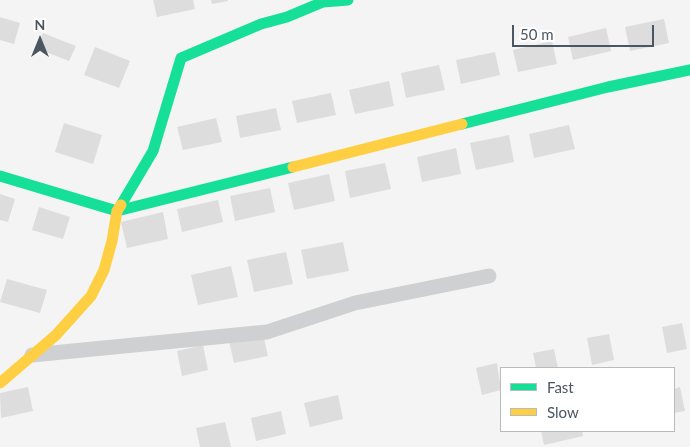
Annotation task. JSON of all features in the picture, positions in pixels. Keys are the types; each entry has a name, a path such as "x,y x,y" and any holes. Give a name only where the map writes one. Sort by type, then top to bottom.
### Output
{"street":[{"path":"0,383 56,335 90,296 104,270 112,241 117,211 153,151 181,58 261,24 323,2 348,0"},
{"path":"0,176 117,211 608,86 690,70"},
{"path":"32,355 267,332 355,304 488,276"}],"building":[{"path":"153,0 193,0 195,9 157,17"},
{"path":"211,0 228,0 228,1 212,4"},
{"path":"0,17 20,23 14,44 0,40"},
{"path":"664,19 669,43 630,51 625,27"},
{"path":"606,28 611,51 573,60 568,37"},
{"path":"43,33 76,46 69,61 36,48"},
{"path":"552,41 557,64 518,72 513,50"},
{"path":"95,47 130,61 119,88 84,75"},
{"path":"495,52 500,75 461,84 456,60"},
{"path":"439,65 445,90 406,98 401,73"},
{"path":"389,81 394,106 355,114 349,90"},
{"path":"331,93 336,115 297,123 292,101"},
{"path":"276,108 281,130 240,138 236,116"},
{"path":"216,118 222,142 183,150 177,127"},
{"path":"64,123 102,135 93,164 55,152"},
{"path":"569,125 575,149 534,158 529,134"},
{"path":"509,135 514,162 476,170 470,143"},
{"path":"456,148 461,174 422,182 417,157"},
{"path":"385,163 391,189 350,198 345,171"},
{"path":"329,174 335,201 294,210 288,183"},
{"path":"270,188 275,212 235,221 230,196"},
{"path":"0,194 15,199 8,222 0,220"},
{"path":"218,200 223,222 182,232 177,209"},
{"path":"39,207 70,217 63,239 32,230"},
{"path":"163,212 168,239 127,248 121,222"},
{"path":"343,242 349,271 307,279 301,250"},
{"path":"286,252 293,284 254,292 247,260"},
{"path":"231,266 238,297 198,305 191,275"},
{"path":"7,279 47,290 40,313 0,302"},
{"path":"682,323 687,349 667,353 662,327"},
{"path":"263,334 268,356 234,363 229,341"},
{"path":"609,334 614,360 592,365 587,338"},
{"path":"203,345 208,370 182,376 177,351"},
{"path":"554,349 558,367 536,367 533,353"},
{"path":"497,363 500,390 482,395 476,368"},
{"path":"28,387 33,411 1,418 0,393"},
{"path":"680,387 685,411 675,413 675,389"},
{"path":"338,395 343,419 310,427 304,403"},
{"path":"281,411 286,434 256,441 251,418"},
{"path":"225,422 231,447 200,447 196,428"},
{"path":"541,432 582,432 583,436 544,445"}],"traffic: fast":[{"path":"121,205 153,151 181,58 261,24 287,17 323,2 348,0"},
{"path":"462,124 608,87 690,70"},
{"path":"0,176 117,211 293,167"}],"traffic: slow":[{"path":"293,167 462,124"},
{"path":"0,383 56,335 91,296 104,270 112,241 117,211 121,205"}]}
